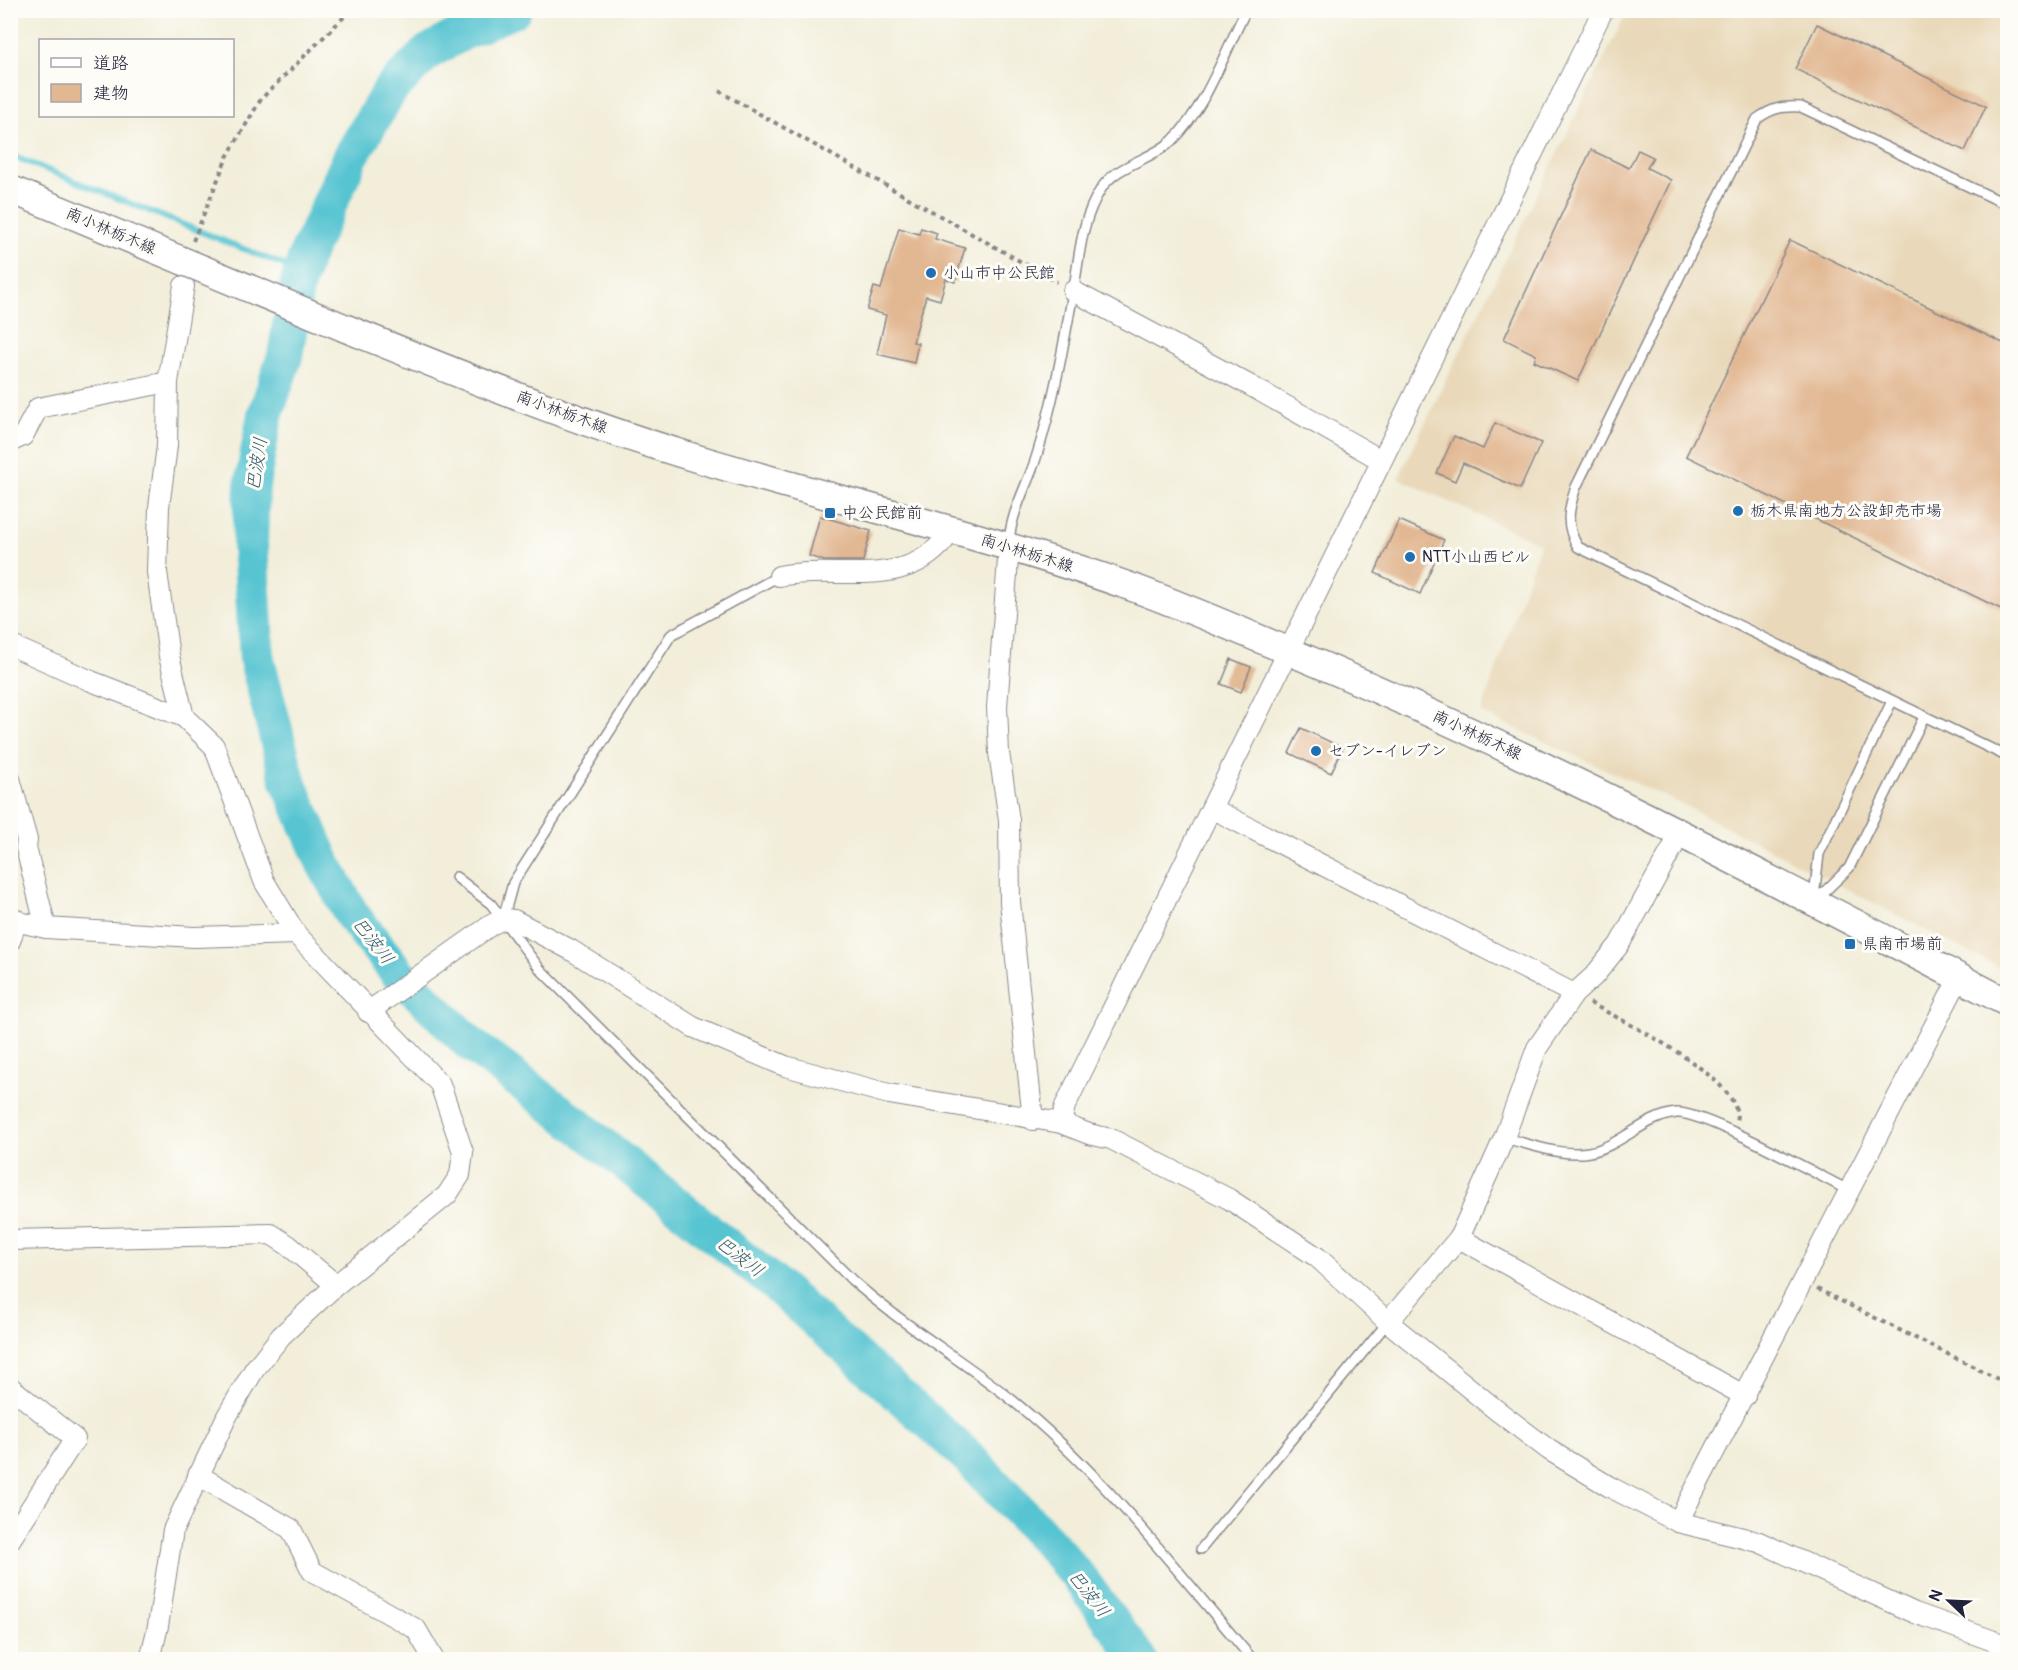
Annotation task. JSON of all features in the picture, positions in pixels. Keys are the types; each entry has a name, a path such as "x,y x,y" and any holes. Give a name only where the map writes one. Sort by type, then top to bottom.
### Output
{"main road":[{"name":"南小林栃木線","path":"10,189 482,383 618,432 692,457 1009,546 1133,588 1439,717 1680,834 2007,1003"}],"street":[{"path":"1061,1123 1065,1106 1602,10"},
{"path":"184,717 170,656 157,572 159,507 167,446 168,382 187,263"},
{"path":"1073,291 1251,386 1381,460"},
{"path":"10,442 23,436 38,408 168,382"},
{"path":"779,576 794,573 869,575 888,572 932,553 951,531"},
{"path":"1009,546 997,707 999,753 1009,820 1011,913 1033,1120"},
{"path":"10,645 91,681 184,717 214,746 264,881 296,934 373,1009 440,1084 463,1152 460,1175 447,1194 336,1285 281,1336 254,1370 227,1416 173,1530 158,1626 150,1659"},
{"path":"10,779 27,840 26,848 46,928"},
{"path":"1213,808 1574,994"},
{"path":"1388,1322 1460,1238 1504,1138 1537,1048 1574,994 1594,976 1619,945 1680,834"},
{"path":"10,941 14,920 46,928 194,938 296,934"},
{"path":"373,1009 497,922 514,920 571,950 693,1027 785,1066 890,1094 1061,1123 1089,1134 1111,1139 1229,1199 1317,1257 1388,1322 1495,1410 1550,1450 1610,1487 1678,1522 1759,1542 1915,1613 2007,1646"},
{"path":"1678,1522 1959,978"},
{"path":"10,1240 271,1234 288,1245 336,1285"},
{"path":"1460,1238 1745,1396"},
{"path":"10,1387 75,1439 10,1540"},
{"path":"198,1475 291,1529 312,1571 416,1629 434,1659"}],"lane":[{"path":"1009,546 1012,519 1027,486 1040,446 1073,291 1082,229 1089,208 1103,186 1119,171 1169,144 1182,130 1196,110 1246,10"},
{"path":"2007,205 1801,107 1784,106 1771,109 1757,119 1581,477 1570,504 1567,521 1570,535 1578,547 2007,757"},
{"path":"497,922 513,883 670,635 779,576"},
{"path":"1813,902 1819,854 1892,701"},
{"path":"1813,902 1849,868 1924,717"},
{"path":"456,877 491,904 497,922 540,969 852,1280 884,1308 1012,1401 1094,1474 1253,1659"},
{"path":"1504,1138 1572,1154 1591,1152 1676,1113 1693,1115 1850,1191"},
{"path":"1201,1549 1388,1322"}],"path":[{"path":"187,263 227,158 261,99 351,10"},
{"path":"719,91 1073,291"},
{"path":"1574,994 1665,1046 1718,1082 1735,1101 1738,1114 1732,1132"},
{"path":"1803,1282 2007,1384"}],"shaded area":[{"name":"栃木県南地方公設卸売市場","path":"1627,11 2007,11 2007,972 1686,806 1481,713 1540,544 1398,478"}],"building":[{"path":"1817,24 1986,106 1965,151 1795,69"},
{"path":"1591,150 1629,168 1638,150 1653,157 1647,168 1671,180 1578,381 1534,361 1536,355 1504,339"},
{"name":"小山市中公民館","path":"899,228 919,234 921,228 937,233 935,239 965,248 955,282 946,279 940,300 926,296 913,342 918,343 914,363 877,354 886,315 867,310 874,287 881,289"},
{"path":"1790,240 2007,345 2007,612 1686,456"},
{"path":"1495,423 1541,443 1520,489 1463,463 1455,481 1437,473 1454,436 1483,449"},
{"path":"820,516 871,531 863,561 824,561 809,556"},
{"name":"NTT小山西ビル","path":"1399,520 1444,540 1420,594 1375,573"},
{"path":"1231,659 1251,667 1241,692 1221,684"},
{"name":"セブン-イレブン","path":"1301,728 1343,748 1331,773 1289,753"}],"waterway":[{"name":"巴波川","path":"514,10 468,30 428,52 390,90 351,156 306,256 296,289 285,356 265,415 252,485 250,543 257,660 288,781 324,864 352,915 397,972 469,1043 580,1127 776,1285 967,1456 1046,1539 1081,1580 1140,1660"},
{"path":"10,155 301,272"}],"place":[{"name":"小山市中公民館","path":"931,273"},
{"name":"栃木県南地方公設卸売市場","path":"1738,511"},
{"name":"中公民館前","path":"830,513"},
{"name":"NTT小山西ビル","path":"1410,557"},
{"name":"セブン-イレブン","path":"1316,751"},
{"name":"県南市場前","path":"1850,944"}]}
